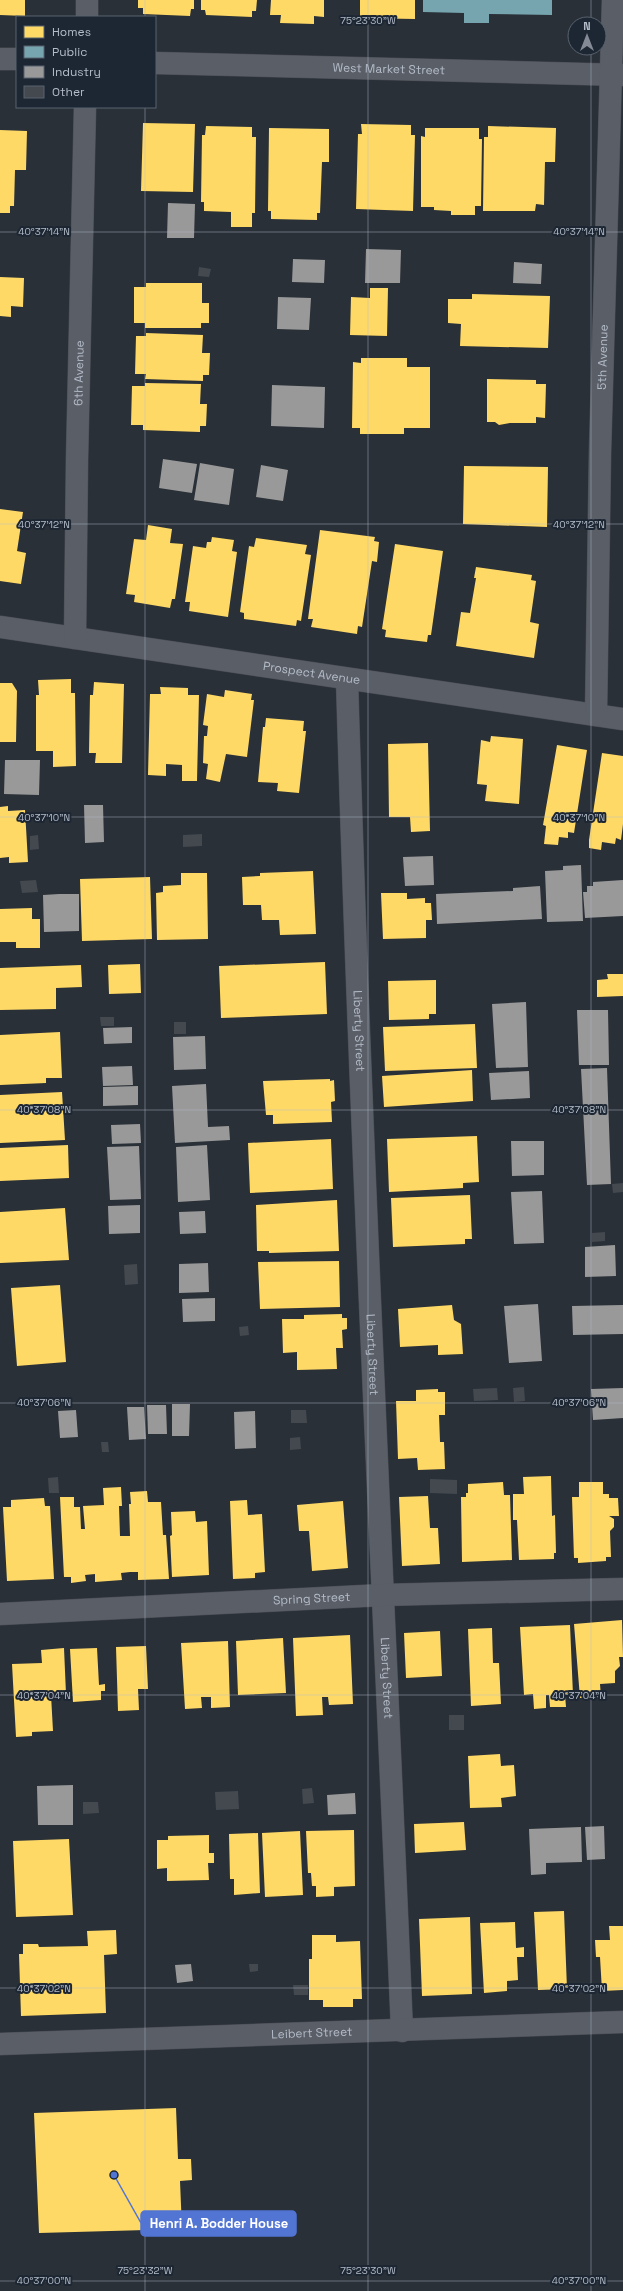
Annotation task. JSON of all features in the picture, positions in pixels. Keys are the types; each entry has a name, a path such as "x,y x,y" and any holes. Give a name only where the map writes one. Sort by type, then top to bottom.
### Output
{"street":[{"path":"87,0 87,16"},
{"name":"5th Avenue","path":"596,715 600,453 617,75 613,0"},
{"path":"0,59 16,59"},
{"name":"West Market Street","path":"156,63 617,75"},
{"name":"6th Avenue","path":"75,638 77,447 85,108"},
{"name":"Prospect Avenue","path":"0,626 623,719"},
{"name":"Liberty Street","path":"347,679 356,980 402,2031"},
{"name":"Spring Street","path":"0,1614 383,1595 623,1590"},
{"name":"Leibert Street","path":"0,2044 623,2022"}],"building: Homes":[{"path":"0,0 25,0 25,16 0,15"},
{"path":"138,0 194,0 194,9 191,9 190,16 143,14 143,8 138,8"},
{"path":"201,0 257,0 256,11 252,11 252,17 206,15 205,10 201,10"},
{"path":"271,0 324,0 324,17 314,16 314,24 280,23 281,15 270,15"},
{"path":"360,0 415,0 415,19 360,18"},
{"path":"143,123 195,124 193,192 141,191"},
{"path":"361,124 411,125 411,135 415,135 413,211 356,209 358,134 362,134"},
{"path":"206,126 252,127 252,137 256,137 255,213 252,213 252,227 231,227 231,212 204,211 204,202 201,202 202,135 205,135"},
{"path":"488,126 556,128 555,162 545,162 544,205 536,204 535,211 483,211 484,137 488,137"},
{"path":"269,128 329,129 329,162 322,162 320,213 317,213 317,220 271,219 271,211 268,211"},
{"path":"425,128 479,128 479,139 482,139 481,206 475,206 475,215 451,215 451,211 434,210 434,207 421,207 421,136 425,137"},
{"path":"0,130 27,131 26,170 15,170 14,206 10,206 10,213 0,213"},
{"path":"0,277 24,278 23,307 11,306 11,317 0,316"},
{"path":"146,283 202,283 202,303 209,303 209,323 201,323 201,328 145,328 145,323 134,323 134,287 146,287"},
{"path":"370,288 388,288 387,336 350,335 351,297 370,298"},
{"path":"472,294 550,296 548,348 460,346 461,324 448,323 448,299 472,299"},
{"path":"146,333 203,335 202,353 210,353 209,375 203,375 203,381 145,379 146,374 135,374 136,336 146,336"},
{"path":"361,358 407,358 407,367 430,367 430,428 404,428 404,434 360,434 360,428 352,428 353,362 361,363"},
{"path":"487,379 536,380 536,384 546,384 545,418 536,417 536,423 510,423 499,425 495,422 487,422"},
{"path":"145,383 201,384 200,404 207,404 206,426 200,426 200,432 143,430 143,425 131,425 132,386 145,386"},
{"path":"464,466 548,467 547,527 463,524"},
{"path":"0,509 23,512 17,551 26,553 21,584 0,581"},
{"path":"148,525 172,529 170,543 183,544 175,599 172,599 170,608 134,602 135,595 126,594 134,539 146,540"},
{"path":"320,530 375,537 374,541 379,542 377,562 372,561 362,627 358,626 357,634 311,627 313,619 308,619"},
{"path":"212,537 234,540 232,551 237,552 228,617 189,611 190,602 185,602 193,546 206,548 207,542 211,542"},
{"path":"256,538 307,545 305,554 311,555 301,621 297,620 296,626 244,619 244,613 240,612 249,546 254,547"},
{"path":"395,544 443,551 431,635 428,635 427,642 385,637 386,630 382,629"},
{"path":"476,567 532,575 531,580 536,581 530,622 539,624 534,658 456,646 461,612 470,613 476,578 474,578"},
{"path":"71,679 71,693 75,693 76,766 53,767 53,751 36,751 36,695 39,695 38,680"},
{"path":"94,682 124,684 122,763 95,763 96,753 89,753 90,695 93,695"},
{"path":"0,683 12,683 17,691 16,742 0,742"},
{"path":"160,687 188,688 188,695 199,695 197,781 182,781 182,765 166,764 166,776 148,775 150,694 161,694"},
{"path":"225,690 252,694 251,700 254,700 247,757 226,754 220,782 206,779 208,764 203,763 204,736 207,736 208,726 203,725 207,694 224,697"},
{"path":"266,718 304,721 303,731 306,731 299,793 277,791 278,783 258,782 263,727 265,727"},
{"path":"491,736 523,739 519,804 485,801 487,785 477,784 481,740 490,742"},
{"path":"428,743 430,831 411,832 410,817 389,817 388,744"},
{"path":"557,745 587,750 574,833 568,832 568,838 559,837 558,845 544,844 546,826 543,825"},
{"path":"602,753 623,756 623,824 621,840 616,838 615,844 602,842 601,850 589,848 589,840"},
{"path":"8,806 8,811 25,810 28,862 9,863 9,857 0,858 0,807"},
{"path":"313,871 316,934 280,935 279,920 262,920 261,905 243,905 242,877 260,876 260,873"},
{"path":"181,873 207,873 208,939 157,940 156,893 163,892 163,886 181,885"},
{"path":"150,877 152,939 82,941 80,879"},
{"path":"381,893 407,893 407,899 425,898 425,903 431,903 432,920 426,920 426,938 383,939"},
{"path":"32,908 32,919 40,919 40,948 16,948 16,942 0,942 0,909"},
{"path":"325,962 327,1014 221,1018 219,966"},
{"path":"140,964 141,993 109,994 108,965"},
{"path":"81,965 82,987 56,988 56,1009 0,1010 0,968"},
{"path":"607,974 623,974 623,996 597,997 597,980 608,979"},
{"path":"436,980 436,1014 429,1014 429,1019 389,1020 388,981"},
{"path":"475,1024 477,1068 385,1071 383,1027"},
{"path":"60,1032 62,1078 46,1078 46,1083 0,1085 0,1035"},
{"path":"472,1070 473,1101 384,1107 382,1076"},
{"path":"330,1079 330,1081 334,1080 335,1101 331,1102 332,1122 273,1124 273,1115 266,1115 263,1081"},
{"path":"62,1092 65,1140 0,1143 0,1095"},
{"path":"477,1136 479,1182 463,1183 463,1188 389,1192 387,1139"},
{"path":"331,1139 333,1189 250,1193 248,1143"},
{"path":"68,1145 69,1178 0,1181 0,1148"},
{"path":"470,1195 472,1239 465,1239 465,1244 393,1247 391,1198"},
{"path":"337,1200 339,1251 269,1253 269,1251 257,1251 256,1205"},
{"path":"65,1208 69,1260 0,1263 0,1212"},
{"path":"339,1261 340,1307 260,1309 258,1262"},
{"path":"60,1285 66,1362 17,1366 11,1288"},
{"path":"452,1305 454,1320 461,1324 463,1354 438,1355 438,1345 400,1347 398,1309"},
{"path":"342,1314 342,1318 347,1318 347,1329 342,1330 343,1348 336,1348 337,1369 297,1370 297,1352 283,1353 282,1319 304,1319 304,1315"},
{"path":"438,1389 438,1392 445,1392 445,1415 439,1415 440,1442 444,1442 445,1469 418,1470 417,1458 398,1459 396,1401 416,1401 416,1390"},
{"path":"551,1476 552,1516 555,1515 556,1553 554,1553 554,1559 519,1560 517,1520 513,1520 513,1494 524,1494 523,1477"},
{"path":"503,1482 504,1495 510,1495 512,1560 462,1562 461,1497 466,1497 466,1493 468,1493 468,1484"},
{"path":"579,1482 603,1482 603,1494 609,1494 609,1498 618,1498 619,1516 609,1516 614,1519 614,1527 610,1531 611,1557 606,1557 606,1561 578,1563 578,1558 574,1558 572,1497 579,1497"},
{"path":"121,1487 122,1506 119,1506 120,1536 130,1536 130,1492 147,1491 148,1502 161,1502 163,1535 166,1535 169,1579 138,1580 138,1572 130,1572 121,1573 122,1580 95,1582 95,1574 85,1575 86,1581 71,1583 71,1577 64,1577 60,1497 74,1497 74,1507 80,1507 81,1529 85,1529 83,1506 104,1505 103,1488"},
{"path":"428,1496 430,1528 438,1528 440,1564 402,1566 399,1497"},
{"path":"44,1498 45,1506 50,1506 54,1579 7,1581 3,1507 11,1507 11,1500"},
{"path":"247,1500 248,1515 262,1514 265,1572 255,1573 255,1578 233,1579 230,1501"},
{"path":"343,1501 348,1568 312,1571 309,1531 299,1531 297,1505"},
{"path":"195,1511 196,1522 207,1521 209,1575 172,1577 170,1536 172,1535 171,1512"},
{"path":"622,1620 623,1657 619,1657 620,1666 615,1671 615,1683 600,1684 601,1697 580,1698 574,1624"},
{"path":"570,1625 573,1695 565,1695 566,1707 550,1707 549,1695 546,1695 546,1708 534,1709 533,1694 524,1695 520,1627"},
{"path":"492,1628 493,1663 499,1663 501,1704 471,1706 468,1629"},
{"path":"440,1631 442,1676 406,1678 404,1633"},
{"path":"350,1635 353,1704 329,1705 328,1697 322,1697 323,1715 296,1716 293,1638"},
{"path":"283,1638 286,1693 238,1695 236,1641"},
{"path":"228,1641 230,1707 211,1708 211,1697 201,1697 202,1708 185,1709 181,1643"},
{"path":"146,1646 148,1689 138,1689 139,1710 118,1711 116,1647"},
{"path":"64,1648 66,1694 51,1695 53,1731 32,1732 32,1736 16,1737 12,1664 42,1663 41,1650"},
{"path":"97,1648 99,1685 105,1684 105,1691 101,1691 101,1700 73,1702 70,1649"},
{"path":"500,1754 501,1766 514,1765 516,1796 501,1798 502,1807 470,1808 468,1756"},
{"path":"464,1822 466,1850 415,1853 414,1824"},
{"path":"354,1830 355,1886 334,1887 334,1896 316,1897 316,1886 312,1886 311,1873 308,1873 306,1831"},
{"path":"300,1831 303,1895 265,1897 262,1833"},
{"path":"258,1833 260,1893 234,1895 234,1879 230,1879 229,1834"},
{"path":"209,1835 209,1853 214,1853 214,1863 208,1863 209,1880 167,1881 167,1868 157,1869 157,1840 168,1840 168,1836"},
{"path":"69,1839 73,1915 16,1917 13,1841"},
{"path":"564,1911 567,1989 538,1990 534,1912"},
{"path":"470,1917 472,1994 422,1996 419,1919"},
{"path":"515,1922 516,1948 524,1947 524,1957 517,1957 518,1980 507,1981 507,1991 484,1993 480,1923"},
{"path":"609,1926 623,1926 623,1990 602,1991 600,1957 596,1957 595,1940 610,1940"},
{"path":"116,1930 117,1954 104,1955 106,2013 21,2016 19,1954 23,1954 23,1944 38,1944 39,1947 88,1946 87,1931"},
{"path":"312,1935 336,1935 336,1942 360,1941 362,1999 353,1999 353,2007 323,2007 323,2000 309,2000 309,1959 312,1959"},
{"path":"176,2108 178,2159 191,2159 192,2180 180,2181 182,2229 39,2233 34,2113"}],"building: Public":[{"path":"423,0 552,0 552,15 489,14 489,23 464,23 464,13 423,12"}],"building: Industry":[{"path":"168,203 195,204 194,238 167,238"},
{"path":"366,249 401,250 400,283 365,283"},
{"path":"293,259 325,260 324,283 292,282"},
{"path":"514,262 542,264 541,284 513,283"},
{"path":"278,297 311,298 309,330 277,329"},
{"path":"272,385 325,387 324,428 271,426"},
{"path":"163,459 197,464 192,493 159,488"},
{"path":"200,463 234,469 229,505 194,500"},
{"path":"261,465 288,470 283,501 256,497"},
{"path":"5,760 40,760 39,795 4,794"},
{"path":"84,805 103,805 104,842 85,843"},
{"path":"433,856 434,885 405,886 403,857"},
{"path":"581,865 583,921 547,922 545,871 563,870 563,866"},
{"path":"623,880 623,916 585,918 583,892 587,892 587,886 593,886 593,882"},
{"path":"540,886 542,919 437,924 436,894 513,891 513,888"},
{"path":"79,894 79,931 44,932 43,895"},
{"path":"526,1002 528,1067 496,1068 492,1004"},
{"path":"577,1010 608,1010 609,1065 579,1065"},
{"path":"132,1027 132,1043 104,1044 103,1028"},
{"path":"205,1036 206,1069 174,1070 173,1037"},
{"path":"132,1066 133,1085 103,1086 102,1067"},
{"path":"607,1068 611,1184 587,1185 581,1069"},
{"path":"529,1071 530,1098 491,1100 489,1073"},
{"path":"206,1084 208,1127 229,1126 230,1140 175,1143 172,1086"},
{"path":"138,1086 138,1105 103,1106 103,1087"},
{"path":"140,1124 141,1143 112,1144 111,1125"},
{"path":"511,1141 544,1141 544,1175 512,1176"},
{"path":"207,1145 210,1200 178,1202 176,1147"},
{"path":"139,1146 141,1199 110,1200 107,1147"},
{"path":"542,1191 544,1243 514,1244 511,1192"},
{"path":"140,1205 140,1233 109,1234 108,1206"},
{"path":"205,1211 206,1233 180,1234 179,1212"},
{"path":"615,1245 616,1276 585,1277 585,1247"},
{"path":"208,1263 209,1292 179,1293 179,1264"},
{"path":"215,1298 215,1321 183,1322 182,1299"},
{"path":"538,1304 542,1361 509,1363 504,1306"},
{"path":"623,1305 623,1334 573,1335 572,1306"},
{"path":"623,1388 623,1418 593,1420 591,1389"},
{"path":"172,1404 190,1404 189,1436 172,1436"},
{"path":"147,1405 166,1405 167,1434 148,1434"},
{"path":"127,1407 144,1407 146,1439 129,1440"},
{"path":"76,1410 78,1437 60,1438 58,1411"},
{"path":"255,1411 256,1448 235,1449 234,1412"},
{"path":"73,1785 73,1825 38,1825 37,1786"},
{"path":"355,1793 356,1814 328,1815 327,1795"},
{"path":"604,1826 605,1859 587,1860 585,1827"},
{"path":"581,1827 582,1862 546,1863 546,1874 531,1875 529,1829"},
{"path":"191,1964 193,1981 177,1983 175,1965"}],"building: Other":[{"path":"199,267 211,269 209,277 198,276"},
{"path":"202,834 202,846 183,847 183,835"},
{"path":"38,835 39,849 30,850 30,836"},
{"path":"36,880 38,892 22,893 20,881"},
{"path":"100,1017 114,1017 114,1026 101,1026"},
{"path":"174,1022 186,1022 186,1034 174,1034"},
{"path":"623,1183 623,1192 613,1193 612,1184"},
{"path":"605,1232 605,1241 592,1242 592,1233"},
{"path":"137,1264 138,1284 125,1285 124,1265"},
{"path":"248,1326 249,1335 240,1336 239,1327"},
{"path":"524,1387 525,1401 514,1402 513,1388"},
{"path":"497,1388 498,1400 474,1401 473,1389"},
{"path":"291,1410 306,1410 307,1423 291,1423"},
{"path":"300,1437 301,1449 290,1450 290,1438"},
{"path":"101,1442 108,1442 109,1452 102,1452"},
{"path":"58,1477 59,1493 49,1493 48,1478"},
{"path":"430,1479 457,1480 457,1494 430,1493"},
{"path":"449,1715 464,1715 464,1730 449,1730"},
{"path":"312,1788 314,1803 303,1804 302,1789"},
{"path":"238,1791 239,1809 216,1810 215,1792"},
{"path":"83,1802 98,1802 99,1813 83,1814"},
{"path":"249,1964 258,1964 258,1971 250,1972"},
{"path":"293,1985 308,1985 308,1995 294,1995"}],"place":[{"name":"Henri A. Bodder House","path":"114,2175"}]}
